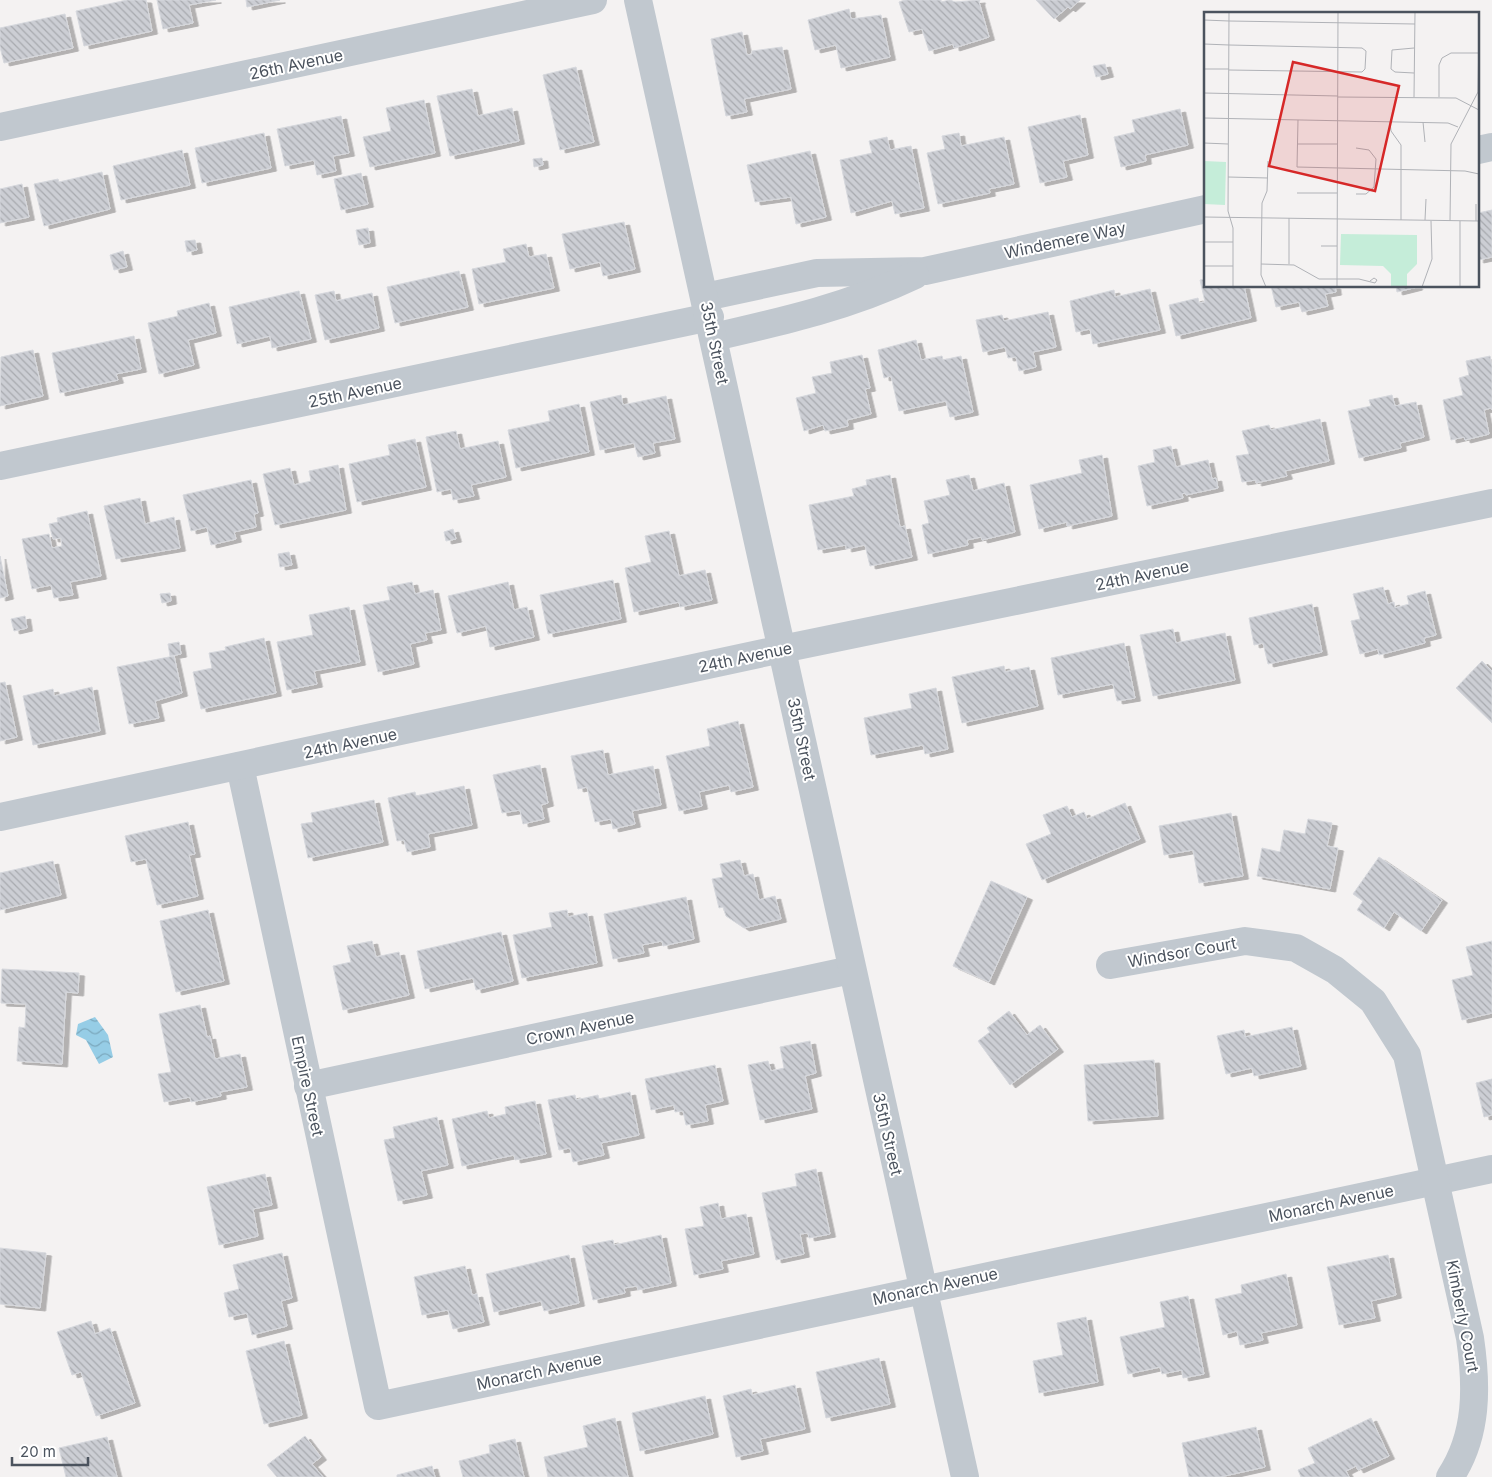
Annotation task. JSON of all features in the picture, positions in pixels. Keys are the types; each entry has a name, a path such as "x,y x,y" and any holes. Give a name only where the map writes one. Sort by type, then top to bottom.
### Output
{"street":[{"name":"26th Avenue","path":"0,127 593,0"},
{"name":"35th Street","path":"638,0 710,317 852,970 965,1477"},
{"name":"Windemere Way","path":"710,317 817,273 925,271 1204,209"},
{"name":"Windemere Way","path":"710,317 825,311 888,288 925,271"},
{"name":"25th Avenue","path":"0,466 710,317"},
{"name":"24th Avenue","path":"0,817 782,649 1492,504"},
{"name":"Empire Street","path":"240,766 378,1406"},
{"name":"Windsor Court","path":"1110,965 1245,941 1296,948 1335,970 1373,1001 1407,1055 1435,1181"},
{"name":"Crown Avenue","path":"308,1086 852,970"},
{"name":"Monarch Avenue","path":"378,1406 923,1288 1492,1169"},
{"name":"Kimberly Court","path":"1435,1181 1470,1338 1476,1379 1472,1425 1458,1466 1450,1477"}],"water":[{"path":"95,1017 108,1035 113,1057 99,1064 86,1040 76,1035 78,1024"}],"building":[{"path":"127,0 146,0 152,31 84,46 76,11"},
{"path":"157,0 216,0 189,5 193,23 163,29"},
{"path":"246,0 280,0 247,7"},
{"path":"905,0 941,0 941,2 950,0 955,2 980,0 989,37 954,48 953,44 929,51 922,29 909,32 899,2"},
{"path":"1036,0 1080,0 1054,19"},
{"path":"849,9 851,19 881,15 890,57 841,68 836,45 815,50 808,20"},
{"path":"65,14 73,48 4,63 0,47 0,28"},
{"path":"742,32 747,55 752,54 752,51 782,47 791,89 744,99 747,112 726,116 711,39"},
{"path":"1105,64 1108,74 1096,77 1093,66"},
{"path":"576,67 594,142 560,150 543,75"},
{"path":"472,89 478,116 512,108 519,141 450,156 437,96"},
{"path":"424,100 435,153 370,167 363,137 391,131 386,108"},
{"path":"1180,109 1188,145 1145,155 1146,161 1121,167 1114,137 1135,132 1132,120"},
{"path":"1080,115 1088,155 1063,161 1067,177 1040,183 1028,127"},
{"path":"341,116 349,153 333,156 336,171 317,175 314,160 285,166 277,129"},
{"path":"264,133 271,168 202,183 195,148"},
{"path":"959,133 961,146 1004,137 1014,184 989,189 990,193 938,204 927,153 945,149 942,136"},
{"path":"887,137 890,150 911,146 924,208 895,214 892,201 851,213 840,160 872,153 869,141"},
{"path":"182,150 190,185 121,200 113,166"},
{"path":"810,151 826,217 796,224 791,197 755,202 747,165"},
{"path":"542,158 543,165 534,167 533,159"},
{"path":"102,172 110,209 44,226 34,184 58,179 59,182"},
{"path":"361,173 368,204 341,210 334,179"},
{"path":"22,184 29,217 0,223 0,189"},
{"path":"1492,210 1492,257 1480,260 1480,213"},
{"path":"624,222 635,269 603,276 600,262 570,269 562,234"},
{"path":"368,228 370,243 359,245 356,230"},
{"path":"195,240 197,250 187,252 185,241"},
{"path":"526,244 529,257 546,254 554,288 479,304 472,269 506,262 503,249"},
{"path":"123,251 127,267 114,270 110,255"},
{"path":"459,271 468,307 395,323 387,287"},
{"path":"1204,279 1204,288 1244,288 1251,318 1176,336 1169,305 1198,298 1199,303 1205,302 1200,280"},
{"path":"1271,288 1335,288 1336,292 1325,294 1328,306 1302,312 1299,302 1276,307"},
{"path":"1396,288 1413,288 1397,292"},
{"path":"1150,289 1160,330 1093,344 1090,329 1076,332 1070,301 1114,290 1115,297"},
{"path":"299,291 311,339 272,348 270,336 237,344 229,307"},
{"path":"334,291 336,301 372,293 379,328 325,340 315,295"},
{"path":"209,303 216,333 188,340 194,365 159,374 148,323 178,316 177,311"},
{"path":"1048,312 1056,347 1033,352 1036,367 1019,371 1016,357 1008,358 1005,347 983,352 976,320 1002,315 1004,321"},
{"path":"134,336 141,369 116,374 118,380 60,393 52,353"},
{"path":"916,340 921,360 942,356 943,360 961,356 973,412 950,417 946,401 899,411 891,376 884,378 878,350"},
{"path":"33,350 43,396 0,406 1,357"},
{"path":"862,355 870,388 865,389 871,414 847,420 848,426 825,431 823,425 804,431 796,398 816,393 812,377 832,373 830,362"},
{"path":"1490,356 1492,366 1492,410 1491,408 1484,410 1489,434 1465,440 1464,437 1451,440 1443,400 1463,395 1459,378 1469,375 1466,361"},
{"path":"621,395 623,405 666,396 675,439 653,443 655,453 638,457 634,443 600,450 590,402"},
{"path":"1392,395 1395,406 1416,402 1424,437 1400,443 1401,448 1359,458 1348,411 1371,406 1369,400"},
{"path":"579,404 589,452 516,468 508,430 550,421 548,411"},
{"path":"1320,419 1329,461 1285,471 1287,476 1256,483 1256,480 1242,482 1236,456 1249,454 1242,431 1269,425 1271,430"},
{"path":"456,431 460,449 498,441 506,477 471,485 474,496 453,500 451,489 437,492 426,437"},
{"path":"415,439 426,487 357,502 349,464 390,455 388,445"},
{"path":"1171,446 1176,467 1208,460 1212,479 1216,478 1218,488 1186,495 1185,493 1182,494 1183,498 1147,506 1138,466 1155,462 1153,450"},
{"path":"1102,455 1112,516 1067,526 1067,522 1039,529 1030,485 1082,473 1079,460"},
{"path":"338,465 346,510 275,525 263,474 290,468 294,485 311,481 309,471"},
{"path":"890,475 900,527 905,526 912,557 870,566 865,545 846,549 846,545 818,550 809,505 854,496 852,489 867,485 866,480"},
{"path":"969,475 973,491 1004,483 1015,532 982,540 981,537 967,540 968,545 928,554 922,525 929,523 924,501 950,495 946,480"},
{"path":"251,480 258,513 254,514 256,527 234,532 236,539 211,545 207,527 191,531 183,495"},
{"path":"140,498 145,524 174,517 180,548 116,559 104,506"},
{"path":"87,511 101,576 70,582 73,595 54,598 51,585 32,589 22,539 49,534 52,548 62,546 61,538 53,539 49,524 58,522 57,518"},
{"path":"453,529 456,539 446,541 444,532"},
{"path":"669,531 679,576 705,570 712,600 680,607 679,602 634,612 625,568 651,562 645,536"},
{"path":"289,552 292,565 280,567 278,554"},
{"path":"0,556 8,596 0,598"},
{"path":"613,580 621,619 548,634 540,595"},
{"path":"412,582 415,594 433,590 441,630 425,633 427,640 410,644 414,664 378,672 363,605 390,600 387,587"},
{"path":"508,582 514,610 527,607 534,637 490,647 486,626 457,633 448,596"},
{"path":"1383,587 1388,604 1394,602 1395,608 1409,604 1407,596 1425,591 1436,635 1424,638 1425,643 1379,655 1378,649 1360,654 1351,621 1360,619 1353,594"},
{"path":"170,593 171,601 162,603 160,594"},
{"path":"1312,604 1322,652 1268,664 1263,643 1254,645 1249,618"},
{"path":"349,607 360,662 314,671 317,684 287,690 277,642 313,635 309,615"},
{"path":"25,616 27,628 14,631 11,619"},
{"path":"1173,629 1176,643 1225,633 1235,680 1153,696 1140,635"},
{"path":"264,638 276,693 201,709 193,672 212,668 209,653 226,650 225,647"},
{"path":"179,642 181,654 170,656 168,644"},
{"path":"1124,643 1135,698 1117,701 1113,684 1058,695 1051,658"},
{"path":"174,656 182,693 155,701 159,718 129,724 117,667"},
{"path":"1482,661 1492,671 1492,723 1456,688"},
{"path":"1004,666 1005,672 1029,667 1038,706 962,723 952,677"},
{"path":"5,682 17,737 0,741 0,683"},
{"path":"92,687 100,731 33,745 23,696 53,689 54,696"},
{"path":"936,688 948,749 925,754 923,745 871,755 864,718 912,708 909,694"},
{"path":"738,721 753,787 731,792 729,785 699,792 702,806 679,811 666,756 710,746 707,729"},
{"path":"603,750 608,775 653,766 661,805 632,811 635,824 613,829 611,819 595,822 587,787 578,789 571,756"},
{"path":"540,765 548,803 541,805 544,819 523,824 520,810 502,813 493,775"},
{"path":"464,786 472,825 428,834 430,847 407,852 404,840 397,841 388,798 415,792 416,796"},
{"path":"374,800 383,842 308,858 301,824 313,822 311,813"},
{"path":"1125,803 1140,839 1042,880 1026,844 1051,834 1043,815 1067,806 1072,817 1084,812 1087,819"},
{"path":"1231,813 1243,876 1199,883 1193,850 1164,855 1159,826"},
{"path":"1308,819 1332,823 1327,846 1338,848 1330,889 1257,876 1262,848 1280,852 1284,830 1305,834"},
{"path":"188,822 195,854 189,855 198,896 157,905 146,859 131,862 125,836"},
{"path":"1379,857 1442,900 1421,931 1394,912 1384,928 1357,910 1363,901 1353,894"},
{"path":"740,860 744,876 753,874 759,900 775,896 781,919 744,928 726,916 723,907 719,908 712,879 723,877 720,864"},
{"path":"53,861 61,895 0,910 0,873"},
{"path":"991,881 1027,897 989,982 953,966"},
{"path":"686,897 694,939 663,946 662,941 642,945 644,953 613,959 604,914"},
{"path":"208,910 224,981 176,992 160,921"},
{"path":"567,910 568,917 587,913 597,963 522,978 513,935 552,927 549,913"},
{"path":"501,932 513,981 476,990 473,978 425,989 417,951"},
{"path":"372,941 376,957 399,952 409,995 343,1010 333,966 351,962 347,946"},
{"path":"1492,941 1492,1013 1462,1020 1452,980 1473,975 1466,947"},
{"path":"2,969 79,973 78,993 66,992 62,1064 17,1061 19,1027 25,1028 26,1004 1,1003"},
{"path":"200,1005 207,1037 210,1036 215,1059 240,1054 247,1087 220,1092 221,1096 191,1102 190,1097 164,1102 158,1074 171,1072 159,1014"},
{"path":"1009,1011 1027,1035 1040,1025 1058,1049 1010,1085 978,1041 990,1032 987,1028"},
{"path":"1292,1027 1301,1066 1254,1076 1252,1068 1226,1074 1217,1036 1244,1030 1245,1037"},
{"path":"810,1041 816,1073 805,1076 812,1109 760,1120 748,1065 768,1061 771,1071 784,1068 780,1047"},
{"path":"1154,1060 1158,1116 1088,1121 1084,1065"},
{"path":"715,1065 723,1101 705,1105 708,1121 686,1125 683,1111 675,1112 674,1105 651,1110 645,1079"},
{"path":"1492,1079 1492,1115 1484,1117 1476,1083"},
{"path":"630,1092 639,1135 601,1143 604,1155 573,1162 570,1148 559,1150 548,1100 575,1095 576,1100 598,1095 599,1099"},
{"path":"535,1101 546,1154 515,1160 514,1155 462,1166 452,1119 487,1111 489,1118 506,1114 505,1107"},
{"path":"437,1117 448,1165 421,1171 427,1195 398,1201 384,1140 395,1138 393,1127"},
{"path":"816,1169 830,1234 809,1238 808,1233 800,1234 804,1254 776,1260 762,1193 797,1186 795,1174"},
{"path":"265,1174 272,1205 253,1209 258,1236 219,1245 207,1187"},
{"path":"718,1203 721,1219 746,1214 754,1254 721,1261 723,1269 694,1275 685,1229 704,1226 700,1207"},
{"path":"661,1235 671,1283 638,1290 637,1286 624,1288 625,1293 593,1300 582,1246 613,1240 614,1245"},
{"path":"0,1248 46,1253 40,1308 0,1304"},
{"path":"282,1253 292,1298 281,1301 287,1326 252,1335 247,1313 229,1317 224,1293 239,1289 233,1265"},
{"path":"569,1255 579,1303 544,1311 541,1301 494,1312 486,1274"},
{"path":"1388,1255 1396,1295 1371,1301 1375,1318 1339,1325 1327,1267"},
{"path":"465,1266 472,1295 477,1294 484,1322 453,1329 448,1310 422,1315 414,1277"},
{"path":"1286,1274 1297,1325 1261,1333 1263,1340 1240,1345 1237,1331 1223,1335 1215,1299 1242,1293 1241,1285"},
{"path":"1188,1296 1204,1374 1183,1378 1182,1370 1162,1374 1160,1367 1128,1374 1120,1337 1165,1327 1160,1302"},
{"path":"1086,1317 1098,1382 1039,1393 1033,1361 1063,1355 1057,1323"},
{"path":"91,1321 95,1334 110,1328 135,1403 96,1416 81,1372 72,1375 57,1332"},
{"path":"284,1341 302,1415 264,1424 246,1351"},
{"path":"879,1358 890,1404 826,1418 816,1372"},
{"path":"795,1385 805,1429 760,1439 763,1451 736,1457 723,1396 751,1389 752,1395"},
{"path":"705,1396 713,1434 640,1451 632,1413"},
{"path":"615,1418 628,1477 548,1477 544,1457 588,1447 583,1426"},
{"path":"1371,1418 1389,1456 1358,1470 1356,1466 1346,1471 1349,1477 1301,1477 1298,1470 1315,1463 1308,1448"},
{"path":"1256,1427 1265,1467 1220,1477 1189,1477 1182,1443"},
{"path":"305,1436 321,1457 312,1464 323,1477 277,1477 267,1465"},
{"path":"107,1437 117,1477 66,1477 59,1448"},
{"path":"515,1439 524,1477 463,1477 459,1461 490,1453 489,1445"},
{"path":"432,1466 435,1477 397,1477 397,1475"}]}
